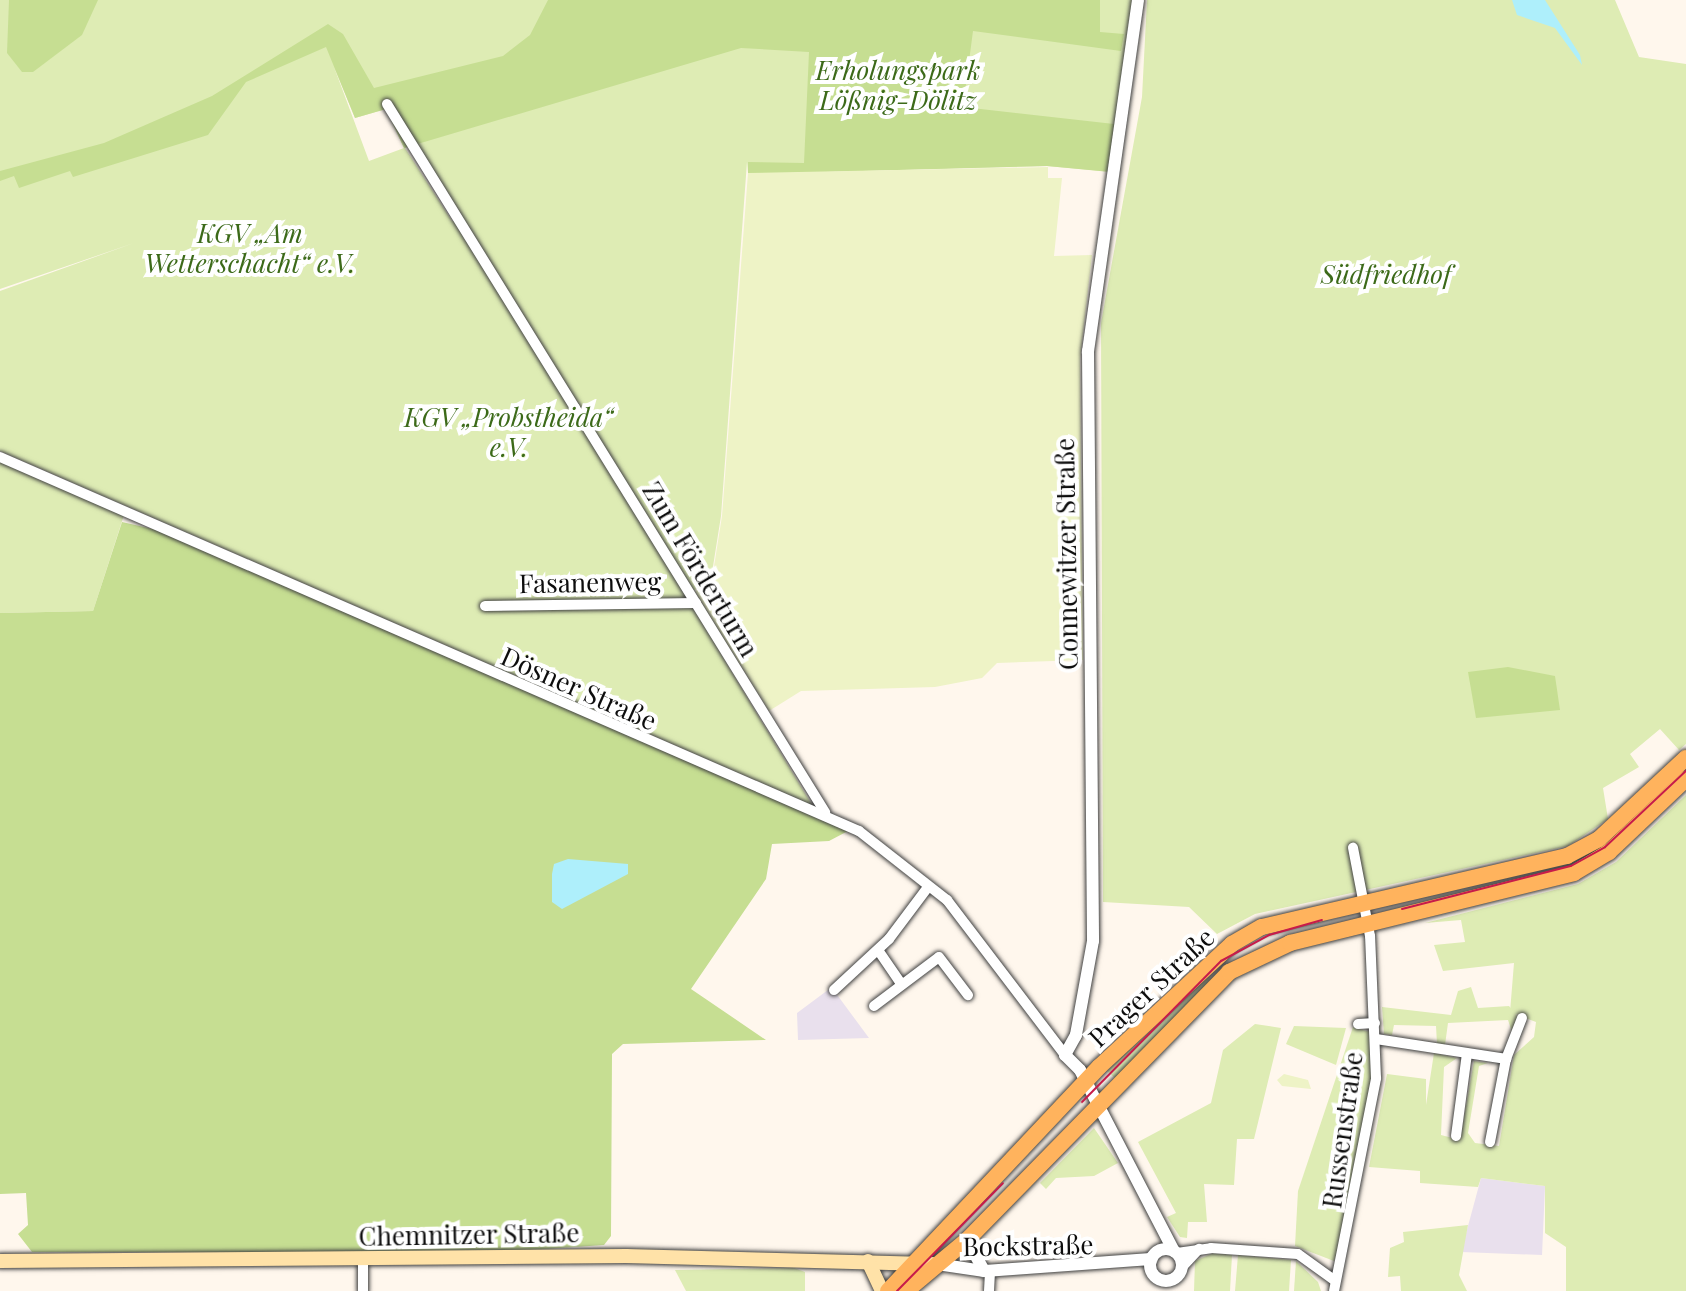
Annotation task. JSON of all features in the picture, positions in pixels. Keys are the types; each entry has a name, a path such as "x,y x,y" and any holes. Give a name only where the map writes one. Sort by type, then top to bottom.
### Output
{"main road":[{"name":"Prager Straße","path":"906,1291 967,1240 1093,1095 1247,934 1364,903 1567,856 1599,839 1686,758"},
{"name":"Prager Straße","path":"885,1291 1229,972 1275,948 1574,873 1609,852 1686,779"},
{"name":"Chemnitzer Straße","path":"0,1261 363,1259 917,1261 937,1264"},
{"path":"868,1261 885,1291"}],"street":[{"name":"Connewitzer Straße","path":"1065,1055 1076,1035 1093,941 1088,351 1138,0"},
{"name":"Zum Förderturm","path":"387,104 825,812"},
{"name":"Dösner Straße","path":"0,457 562,707 825,812 928,887 974,929 1065,1055"},
{"name":"Fasanenweg","path":"485,606 696,603"},
{"name":"Russenstraße","path":"1334,1286 1354,1215 1376,1039 1368,924 1353,848"},
{"path":"834,990 878,950 928,887"},
{"path":"878,950 902,985"},
{"path":"874,1006 939,957 968,995"},
{"path":"1490,1142 1506,1059 1522,1018"},
{"path":"1358,1024 1375,1023"},
{"path":"1376,1039 1506,1059"},
{"path":"1456,1136 1467,1054"},
{"path":"1065,1055 1093,1095 1166,1227 1163,1283"},
{"path":"967,1240 987,1270 989,1291"},
{"path":"1166,1254 1201,1248 1298,1254 1334,1286"},
{"path":"1163,1283 1201,1248"},
{"path":"1166,1254 1182,1267"},
{"name":"Bockstraße","path":"937,1264 987,1270 1120,1266 1166,1254"},
{"path":"363,1259 363,1291"},
{"name":"Bockstraße","path":"1120,1266 1163,1283"}],"shaded area":[{"path":"832,987 869,1038 798,1040 797,1013"},
{"path":"1481,1178 1545,1186 1542,1255 1461,1252"}],"green space":[{"path":"0,0 1138,0 1113,172 1047,166 748,173 747,162 721,516 711,579 686,596 812,805 0,451 0,291 134,243 0,289","holes":["334,67 355,118 386,109 404,148 369,161","416,144 462,218 452,221 405,148"]},
{"path":"9,0 98,0 82,35 33,72 22,72 7,53"},
{"name":"Erholungspark Lößnig-Dölitz","path":"548,0 1100,0 1100,32 1124,34 1121,51 973,31 963,107 1114,124 1110,172 1047,166 748,174 748,162 804,163 809,52 741,48 404,148 386,109 355,118 326,47 246,82 208,135 73,177 70,171 19,188 14,176 0,181 0,171 104,143 212,96 328,24 343,34 374,88 503,56 530,35"},
{"name":"Südfriedhof","path":"1147,0 1615,0 1639,57 1686,64 1686,744 1679,750 1660,729 1630,754 1639,767 1603,788 1608,819 1568,846 1255,914 1217,934 1189,907 1103,902 1101,323 1142,97"},
{"path":"1048,167 1048,178 1062,178 1054,256 1092,255 1080,360 1083,660 997,663 982,678 935,687 801,691 769,711 694,592 712,579 722,516 748,173"},
{"path":"0,461 124,515 93,611 0,613"},
{"path":"122,522 157,530 848,831 829,841 772,844 766,879 691,989 766,1040 623,1044 612,1054 611,1236 604,1245 502,1252 32,1252 18,1234 28,1225 26,1193 0,1194 0,613 93,611"},
{"path":"1508,667 1555,676 1560,710 1476,718 1468,672"},
{"path":"1686,795 1686,1291 1566,1291 1566,1247 1545,1233 1545,1186 1481,1178 1478,1187 1420,1183 1420,1171 1369,1167 1387,1074 1426,1079 1426,1105 1434,1053 1457,1058 1444,1067 1441,1135 1460,1140 1474,1061 1488,1063 1479,1066 1468,1133 1475,1143 1499,1146 1514,1055 1534,1037 1536,1022 1510,1012 1514,963 1443,971 1434,945 1465,942 1461,920 1425,923 1578,884 1616,862"},
{"path":"1204,972 1211,979 1116,1079 1107,1071"},
{"path":"1471,987 1478,1008 1509,1006 1518,1017 1512,1032 1508,1020 1448,1023 1445,1045 1437,1044 1436,1026 1394,1025 1392,1035 1384,1034 1382,1007 1451,1015 1458,991"},
{"path":"1255,1024 1281,1028 1254,1139 1237,1139 1234,1185 1204,1184 1207,1222 1188,1222 1187,1238 1180,1237 1167,1217 1176,1213 1138,1142 1211,1103 1223,1050"},
{"path":"1294,1026 1346,1028 1336,1065 1286,1044"},
{"path":"1353,1027 1370,1032 1371,1077 1352,1210 1334,1261 1295,1246 1298,1191"},
{"path":"1284,1074 1308,1080 1311,1089 1282,1086 1277,1080"},
{"path":"1094,1128 1118,1163 1094,1176 1056,1178 1046,1189 1040,1183"},
{"path":"1468,1225 1459,1275 1467,1291 1401,1291 1400,1276 1388,1277 1390,1248 1404,1242 1403,1232"},
{"path":"1213,1253 1232,1255 1230,1291 1194,1291 1195,1261"},
{"path":"1238,1255 1291,1260 1289,1291 1235,1291"},
{"path":"1296,1261 1318,1282 1321,1291 1294,1291"},
{"path":"794,1268 805,1272 805,1291 686,1291 675,1270"}],"water":[{"path":"1512,0 1545,0 1580,55 1582,65 1555,28 1517,15"},
{"path":"568,859 628,864 628,874 562,909 552,902 552,874 554,864"}],"tram line":[{"path":"1402,909 1571,866 1605,847 1686,771"},
{"path":"1082,1102 1221,961 1269,935 1322,920"},
{"path":"897,1291 1003,1183"}],"park label":[{"name":"KGV „Am Wetterschacht“ e.V.","path":"250,248"},
{"name":"KGV „Probstheida“ e.V.","path":"509,432"}]}
